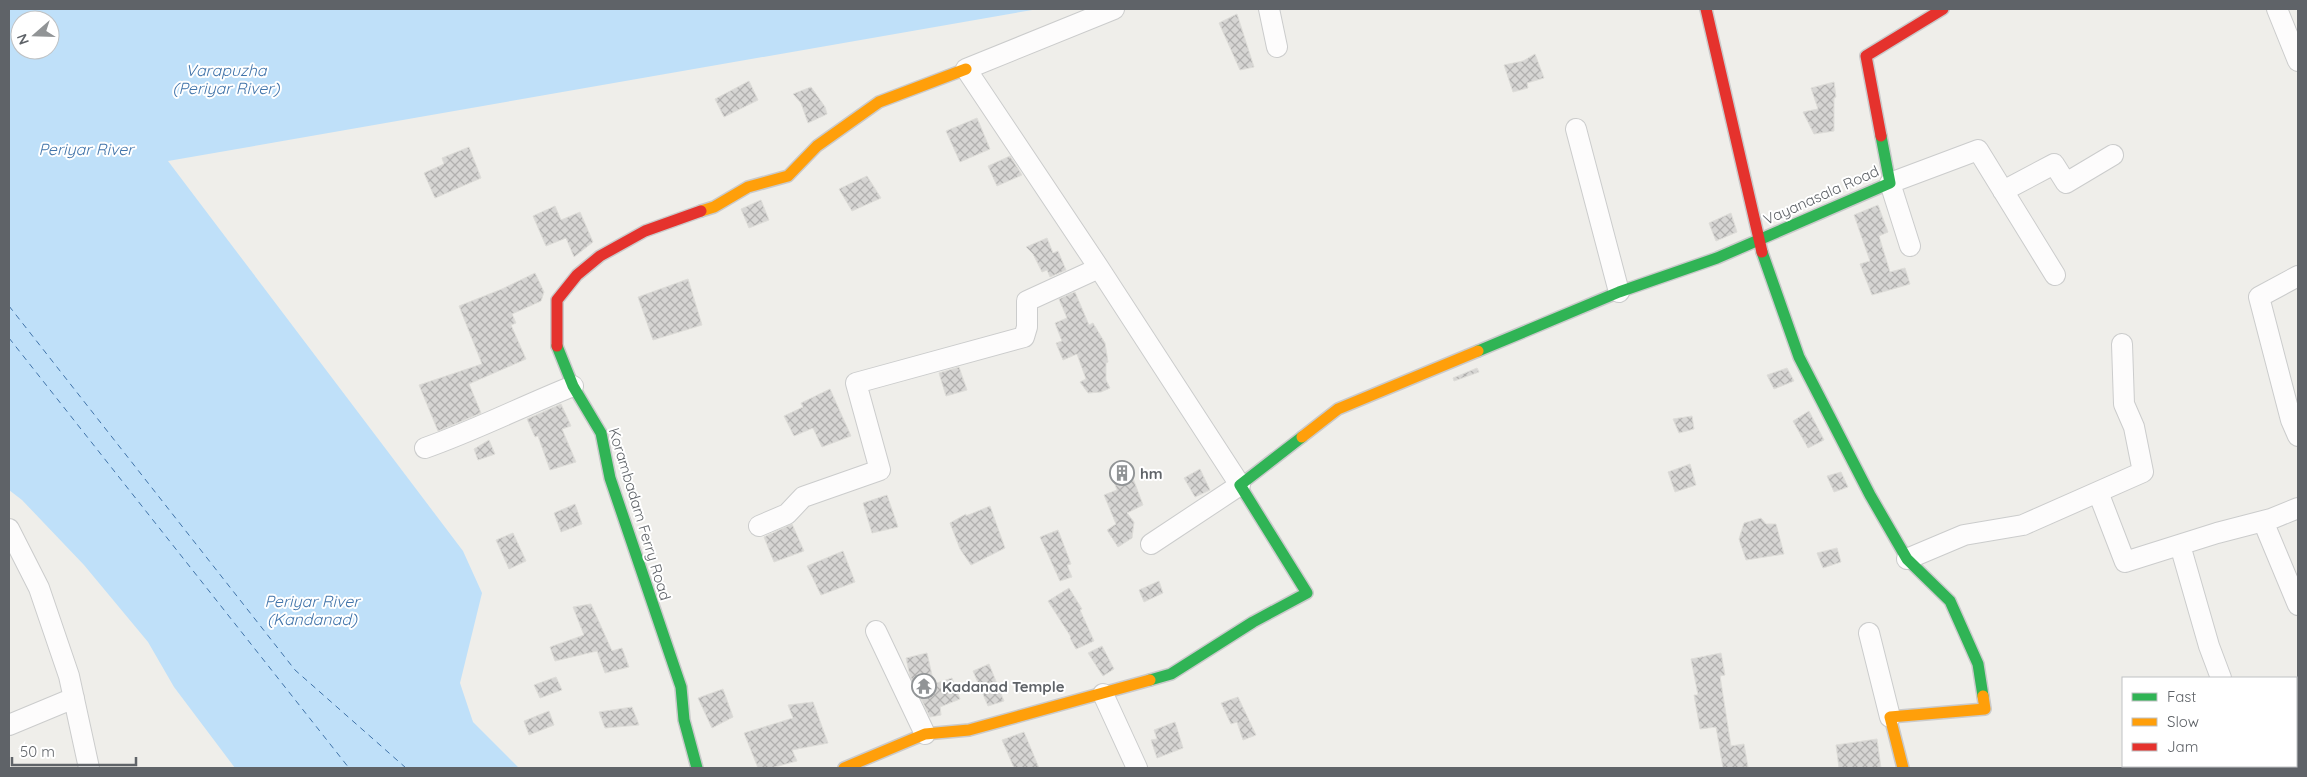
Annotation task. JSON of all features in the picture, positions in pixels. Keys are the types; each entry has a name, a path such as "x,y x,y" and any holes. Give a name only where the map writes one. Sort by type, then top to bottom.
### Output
{"street":[{"path":"844,768 925,734 969,730 1054,708 1171,674 1253,622 1307,593 1240,485 1099,268 966,69 1114,9"},
{"path":"1269,9 1276,47"},
{"path":"1706,9 1758,240 1799,357 1870,495 1907,559 1950,601 1978,664 1986,709 1890,717"},
{"name":"Vayanasala Road","path":"1240,485 1338,409 1619,292 1717,258 1890,182 1866,56 1942,9"},
{"path":"2277,9 2298,61"},
{"name":"Korambadam Ferry Road","path":"697,768 684,720 681,687 612,486 601,433 573,386 556,342 557,300 577,275 600,256 645,231 714,208 748,187 788,176 817,146 879,102 966,69"},
{"path":"1576,129 1619,292"},
{"path":"1910,246 1890,182 1978,150 2055,276"},
{"path":"2003,191 2054,164 2066,183 2113,155"},
{"path":"759,526 787,514 803,497 880,470 856,383 1024,337 1027,327 1027,301 1099,268"},
{"path":"2298,276 2259,297 2291,420 2298,436"},
{"path":"1907,559 1964,535 2023,525 2143,472 2134,427 2124,404 2122,344"},
{"path":"425,448 467,433 524,406 573,386"},
{"path":"1151,544 1240,485"},
{"path":"2098,492 2125,562 2263,521 2298,508"},
{"path":"2263,521 2298,605"},
{"path":"9,529 39,588 69,676 89,768"},
{"path":"2180,545 2209,646 2222,677"},
{"path":"876,631 925,734"},
{"path":"1869,634 1903,768"},
{"path":"1103,694 1136,768"},
{"path":"9,725 74,698"}],"water":[{"path":"9,9 1038,9 168,161 463,551 482,593 460,683 473,722 519,768 235,768 174,687 148,642 84,565 22,500 9,490"}],"building":[{"path":"1237,14 1254,67 1240,70 1219,23"},
{"path":"1535,54 1544,78 1527,83 1528,88 1513,92 1504,65 1523,61"},
{"path":"749,81 758,100 724,117 715,99"},
{"path":"1834,82 1836,97 1834,98 1834,131 1814,134 1803,112 1818,109 1811,88"},
{"path":"811,87 825,107 827,114 808,123 801,103 793,94"},
{"path":"977,118 990,149 960,162 946,131"},
{"path":"469,147 481,178 435,198 424,173 444,164 442,158"},
{"path":"1010,156 1022,175 997,186 988,166"},
{"path":"867,176 881,198 852,211 839,189"},
{"path":"761,200 769,220 749,228 741,209"},
{"path":"1878,205 1888,232 1879,236 1890,272 1905,268 1910,284 1872,295 1860,264 1870,261 1854,215"},
{"path":"555,206 561,220 580,212 593,242 574,257 566,238 546,246 533,216"},
{"path":"1731,213 1737,232 1716,241 1709,223"},
{"path":"1047,238 1053,253 1058,251 1066,270 1050,277 1047,270 1042,272 1033,254 1026,247"},
{"path":"535,273 544,292 541,301 512,314 516,323 511,325 526,359 469,384 481,413 438,431 419,385 482,364 459,306 502,289"},
{"path":"688,279 702,325 653,340 638,297"},
{"path":"1075,292 1089,325 1093,323 1105,343 1108,362 1106,363 1106,380 1110,388 1101,392 1088,393 1080,382 1086,379 1077,354 1063,360 1056,343 1062,341 1055,323 1067,318 1059,299"},
{"path":"959,367 967,390 946,396 939,373"},
{"path":"1477,368 1479,372 1454,381 1453,378"},
{"path":"1787,368 1794,381 1774,389 1767,375"},
{"path":"830,389 851,436 822,447 813,428 794,436 784,416 803,407 801,403"},
{"path":"561,404 571,426 562,429 576,462 550,470 538,436 535,437 527,419"},
{"path":"1809,411 1824,440 1808,448 1793,421"},
{"path":"1692,416 1694,429 1679,433 1673,419"},
{"path":"489,440 495,454 478,460 474,449"},
{"path":"1690,464 1696,485 1675,492 1668,472"},
{"path":"1128,465 1143,505 1127,513 1134,522 1132,538 1118,547 1107,530 1116,524 1104,495 1117,490 1110,471"},
{"path":"1200,469 1210,490 1195,497 1184,478"},
{"path":"1841,472 1848,487 1834,492 1827,476"},
{"path":"887,495 898,527 872,533 863,503"},
{"path":"575,504 582,524 561,532 554,513"},
{"path":"990,506 1005,548 971,565 960,549 950,523 966,514 966,516"},
{"path":"1761,518 1766,524 1776,524 1784,554 1746,560 1739,539 1744,523"},
{"path":"792,524 804,551 774,562 764,537"},
{"path":"1058,530 1071,564 1067,565 1072,577 1060,581 1040,537"},
{"path":"513,533 526,561 509,569 496,540"},
{"path":"1837,548 1841,562 1823,568 1817,553"},
{"path":"843,551 855,582 821,595 807,566"},
{"path":"1159,581 1163,593 1144,602 1139,590"},
{"path":"1069,588 1082,609 1080,610 1094,641 1076,649 1071,637 1048,601"},
{"path":"591,604 612,651 622,648 629,667 605,673 597,651 555,661 550,647 584,635 573,607"},
{"path":"1102,646 1114,669 1103,676 1088,653"},
{"name":"Kadanad Temple","path":"927,653 934,684 952,678 960,699 940,707 941,715 930,717 910,676 906,658"},
{"path":"1721,653 1725,675 1720,676 1731,746 1744,744 1748,767 1723,768 1716,727 1700,729 1694,695 1698,695 1691,659"},
{"path":"989,664 1004,701 988,706 973,671"},
{"path":"556,677 562,690 540,698 534,685"},
{"path":"723,689 733,717 712,728 698,698"},
{"path":"1238,697 1256,735 1243,740 1237,722 1231,724 1221,703"},
{"path":"813,702 828,743 792,750 797,761 771,768 758,768 744,733 793,718 788,705"},
{"path":"632,707 639,725 605,728 599,712"},
{"path":"549,711 554,725 529,735 524,721"},
{"path":"1175,722 1183,748 1157,758 1151,740 1157,739 1154,730"},
{"path":"1024,732 1039,768 1014,768 1002,740"},
{"path":"1877,739 1881,768 1839,768 1836,745"}],"ferry route":[{"path":"9,306 295,670 406,768"},
{"path":"9,338 349,768"}],"traffic: fast":[{"path":"1478,351 1619,292 1717,258 1890,183 1881,136"},
{"path":"1762,252 1799,357 1870,495 1907,559 1950,601 1978,664 1983,696"},
{"path":"557,346 573,386 601,433 610,478 681,687 684,720 697,768"},
{"path":"1150,680 1171,674 1253,622 1307,593 1240,485 1302,437"}],"traffic: slow":[{"path":"701,211 714,207 748,187 788,176 817,146 879,102 966,69"},
{"path":"1302,437 1338,409 1478,351"},
{"path":"844,768 925,734 969,730 1150,680"},
{"path":"1903,768 1890,717 1985,709 1983,696"}],"traffic: jam":[{"path":"1706,9 1762,252"},
{"path":"1881,136 1866,56 1943,9"},
{"path":"557,346 557,300 577,275 600,256 645,231 701,211"}],"place":[{"name":"hm","path":"1122,473"},
{"name":"Kadanad Temple","path":"924,686"}],"water label":[{"name":"Varapuzha (Periyar River)","path":"226,79"},
{"name":"Periyar River","path":"86,149"},
{"name":"Periyar River (Kandanad)","path":"312,610"}]}
